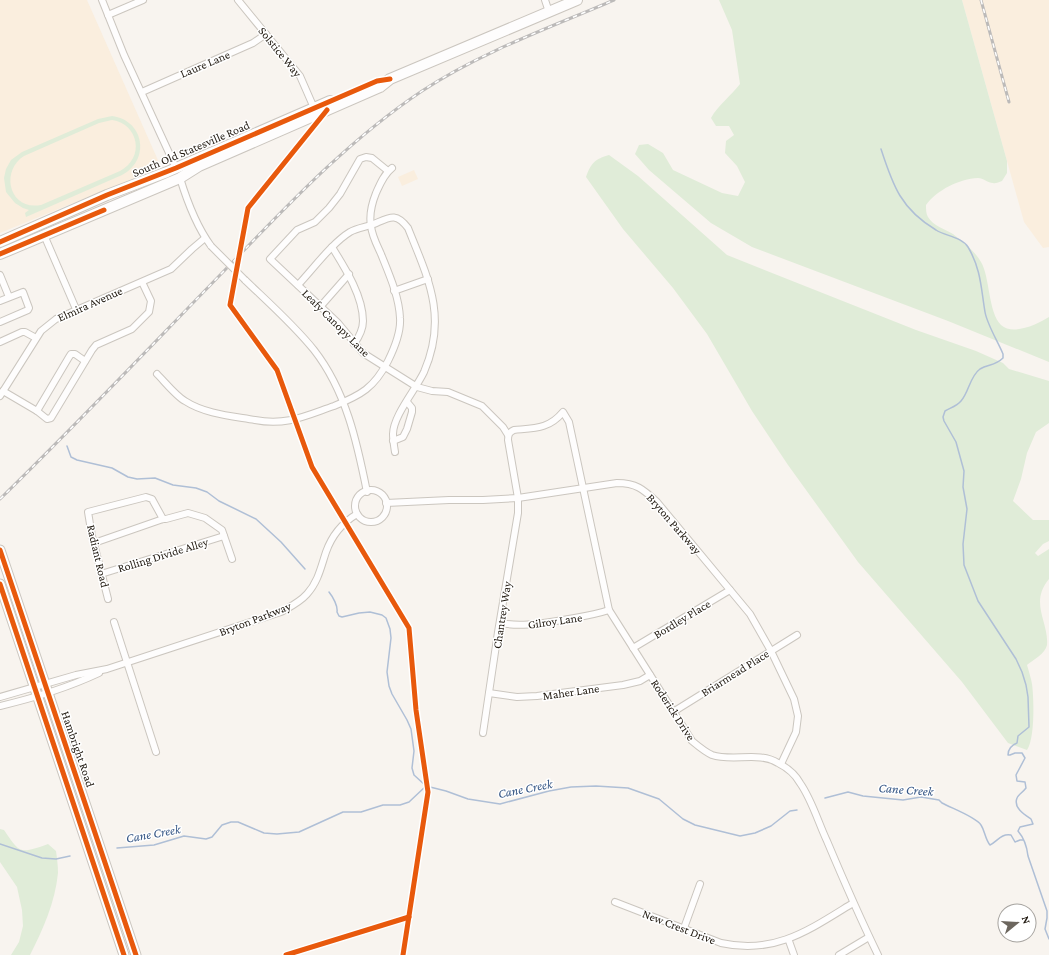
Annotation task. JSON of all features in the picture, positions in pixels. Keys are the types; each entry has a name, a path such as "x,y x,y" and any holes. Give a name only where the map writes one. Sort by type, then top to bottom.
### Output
{"main road":[{"name":"South Old Statesville Road","path":"0,254 180,178 199,166 380,87 390,79 577,0"},
{"name":"South Old Statesville Road","path":"0,242 107,195 176,168 377,80 390,79"},
{"path":"180,178 182,170 222,152 242,139"},
{"path":"129,200 137,191 170,176 174,173 176,168"}],"street":[{"path":"102,0 124,55 176,168"},
{"path":"108,15 143,0"},
{"name":"Solstice Way","path":"238,0 300,76 314,108"},
{"path":"545,0 549,12"},
{"name":"Laure Lane","path":"142,92 253,44 266,34"},
{"name":"Leafy Canopy Lane","path":"370,225 372,203 379,185 390,170 372,158 366,157 360,159 340,194 329,208 315,222 298,230 270,259 338,323 354,344 363,352 417,387 432,391 448,392 482,406 504,427 508,435"},
{"path":"180,178 192,210 205,238 211,246 293,326 314,350 331,376 344,402 359,452 366,492"},
{"path":"298,285 332,248 344,236 352,231 396,217 402,220 408,228 428,279 435,309 436,322 432,348 425,371 398,417 392,433 395,452"},
{"path":"157,374 184,401 208,412 266,422 291,421 344,402 365,392 379,378 392,353 399,332 400,319 394,291 370,225"},
{"path":"44,235 76,309"},
{"name":"Elmira Avenue","path":"2,394 40,331 56,319 76,309 170,269 205,238"},
{"path":"332,248 349,274 360,303 363,321 359,336 354,344"},
{"path":"320,307 349,274"},
{"path":"0,275 9,297"},
{"path":"394,291 428,279"},
{"path":"2,394 37,411 47,419 51,418 96,345 132,329 149,312 151,301 142,282"},
{"path":"0,301 22,292 29,309 0,322"},
{"path":"0,342 22,332 28,333 36,338"},
{"path":"37,411 69,356 71,354 75,354 85,361"},
{"path":"393,441 403,437 407,429 412,408 407,402"},
{"name":"Roderick Drive","path":"508,435 514,430 550,424 563,412 569,422 609,610 692,741 712,755 769,759 781,764 792,772 804,790 853,903 878,955"},
{"name":"Chantrey Way","path":"483,733 518,513 518,498 508,435"},
{"name":"Bryton Parkway","path":"386,503 518,498 606,484 629,483 646,491 657,502 753,618 770,650 794,699 798,716 796,732 781,764"},
{"path":"373,491 378,492 384,498 386,503 385,513 379,520 369,522 364,521 357,514 355,504 360,495 373,491"},
{"name":"Radiant Road","path":"108,600 88,512 146,496 152,499 163,519"},
{"path":"94,543 163,519 166,520 188,513 205,518 222,530 232,558"},
{"name":"Bryton Parkway","path":"36,692 47,688 79,682 107,669 274,614 293,606 307,594 315,584 326,551 339,528 347,520 357,514"},
{"name":"Rolling Divide Alley","path":"102,574 224,536"},
{"name":"Hambright Road","path":"0,550 136,955"},
{"name":"Hambright Road","path":"0,584 124,955"},
{"name":"Bordley Place","path":"633,648 730,590"},
{"name":"Gilroy Lane","path":"500,623 514,626 527,625 595,615 609,610"},
{"path":"114,622 156,752"},
{"name":"Briarmead Place","path":"673,712 797,634"},
{"name":"Maher Lane","path":"489,693 517,698 537,696 623,685 640,681 650,675"},
{"name":"Bryton Parkway","path":"36,692 47,688"},
{"path":"0,697 36,692"},
{"path":"0,706 36,692"},
{"path":"684,928 700,884"},
{"name":"New Crest Drive","path":"615,902 721,943 743,948 766,947 789,941 853,903"},
{"path":"839,955 869,938"},
{"path":"789,941 794,955"}],"shaded area":[{"path":"0,0 87,0 161,167 0,233"},
{"path":"962,0 1049,0 1049,247 1043,248 1024,222"},
{"path":"414,170 418,179 402,186 398,177"}],"green space":[{"path":"719,0 962,0 1007,161 1007,173 1002,181 996,183 991,183 978,178 949,186 942,190 926,205 926,210 928,217 933,223 953,234 976,254 984,268 991,303 1001,325 1012,329 1025,328 1039,323 1049,317 1049,362 948,321 752,247 711,223 649,170 635,154 639,145 648,144 663,153 673,170 722,193 738,196 745,182 737,166 725,153 726,141 734,135 729,126 716,126 711,118 717,109 740,84 732,30"},
{"path":"112,116 123,119 131,125 137,132 140,141 140,151 137,160 131,168 122,175 26,217 25,213 29,210 15,203 6,192 4,178 6,169 11,160 22,152 98,119","holes":["112,120 121,123 133,134 136,142 136,150 128,165 120,171 41,205 30,205 21,202 15,196 10,180 12,171 24,156 99,123"]},
{"path":"609,155 638,176 727,255 916,330 976,351 1003,363 1009,369 1049,381 1049,423 1036,432 1027,453 1021,479 1013,501 1033,520 1049,520 1049,541 1043,544 1035,553 1038,556 1049,549 1049,579 1043,588 1040,604 1047,637 1047,645 1041,654 1027,665 1032,684 1033,728 1030,745 1027,750 1008,743 962,682 858,562 788,465 752,411 707,334 673,288 623,229 586,177 594,162"},
{"path":"0,829 4,830 14,844 22,850 32,849 48,844 56,851 58,873 54,895 44,926 30,955 11,955 19,942 23,926 22,910 17,887 0,862"}],"waterway":[{"path":"881,149 894,185 906,205 924,222 940,232 962,241 968,247 976,263 986,317 1003,354 1003,358 1000,361 983,367 977,372 961,401 945,411 943,417 956,442 964,471 963,487 967,509 963,544 964,565 978,601 1016,659 1026,685 1029,727 1018,736 1017,743 1011,747 1008,755 1022,753 1025,758 1016,775 1017,781 1025,782 1026,788 1018,797 1016,802 1018,808 1031,819 1033,824 1020,827 1018,831 1025,843 1047,911 1045,929 1049,939"},
{"path":"67,446 71,457 77,460 112,468 128,477 137,479 155,478 173,485 196,488 207,492 219,501 256,519 281,542 305,569"},
{"name":"Cane Creek","path":"329,592 335,602 339,616 342,617 370,612 382,615 386,618 390,629 391,638 387,672 389,686 411,729 414,751 412,768 414,775 426,786 468,799 500,804 549,791 571,787 596,786 628,788 659,799 683,819 695,825 740,836 755,833 771,826 790,811 797,810"},
{"name":"Cane Creek","path":"117,848 154,845 184,836 206,839 212,837 222,825 231,822 238,822 264,833 277,834 299,832 343,812 361,812 383,805 400,805 409,802 426,786"},
{"name":"Cane Creek","path":"825,798 848,792 863,796 903,800 921,797 939,800 978,822 981,825 990,845 1004,835 1011,835 1015,842 1023,840"},
{"name":"Cane Creek","path":"0,844 42,858 56,859 70,856"}],"railway":[{"path":"0,499 84,415 293,200 342,153 368,131 422,91 468,64 516,41 614,0"},
{"path":"981,0 1009,102"}],"cycle path":[{"path":"0,242 107,195 176,168 377,81 390,79"},
{"path":"327,110 248,208 230,305 277,370 312,467 409,628 416,710 428,792 403,955"},
{"path":"0,254 104,210"},
{"path":"0,550 136,955"},
{"path":"0,584 124,955"},
{"path":"286,955 409,917"}]}
